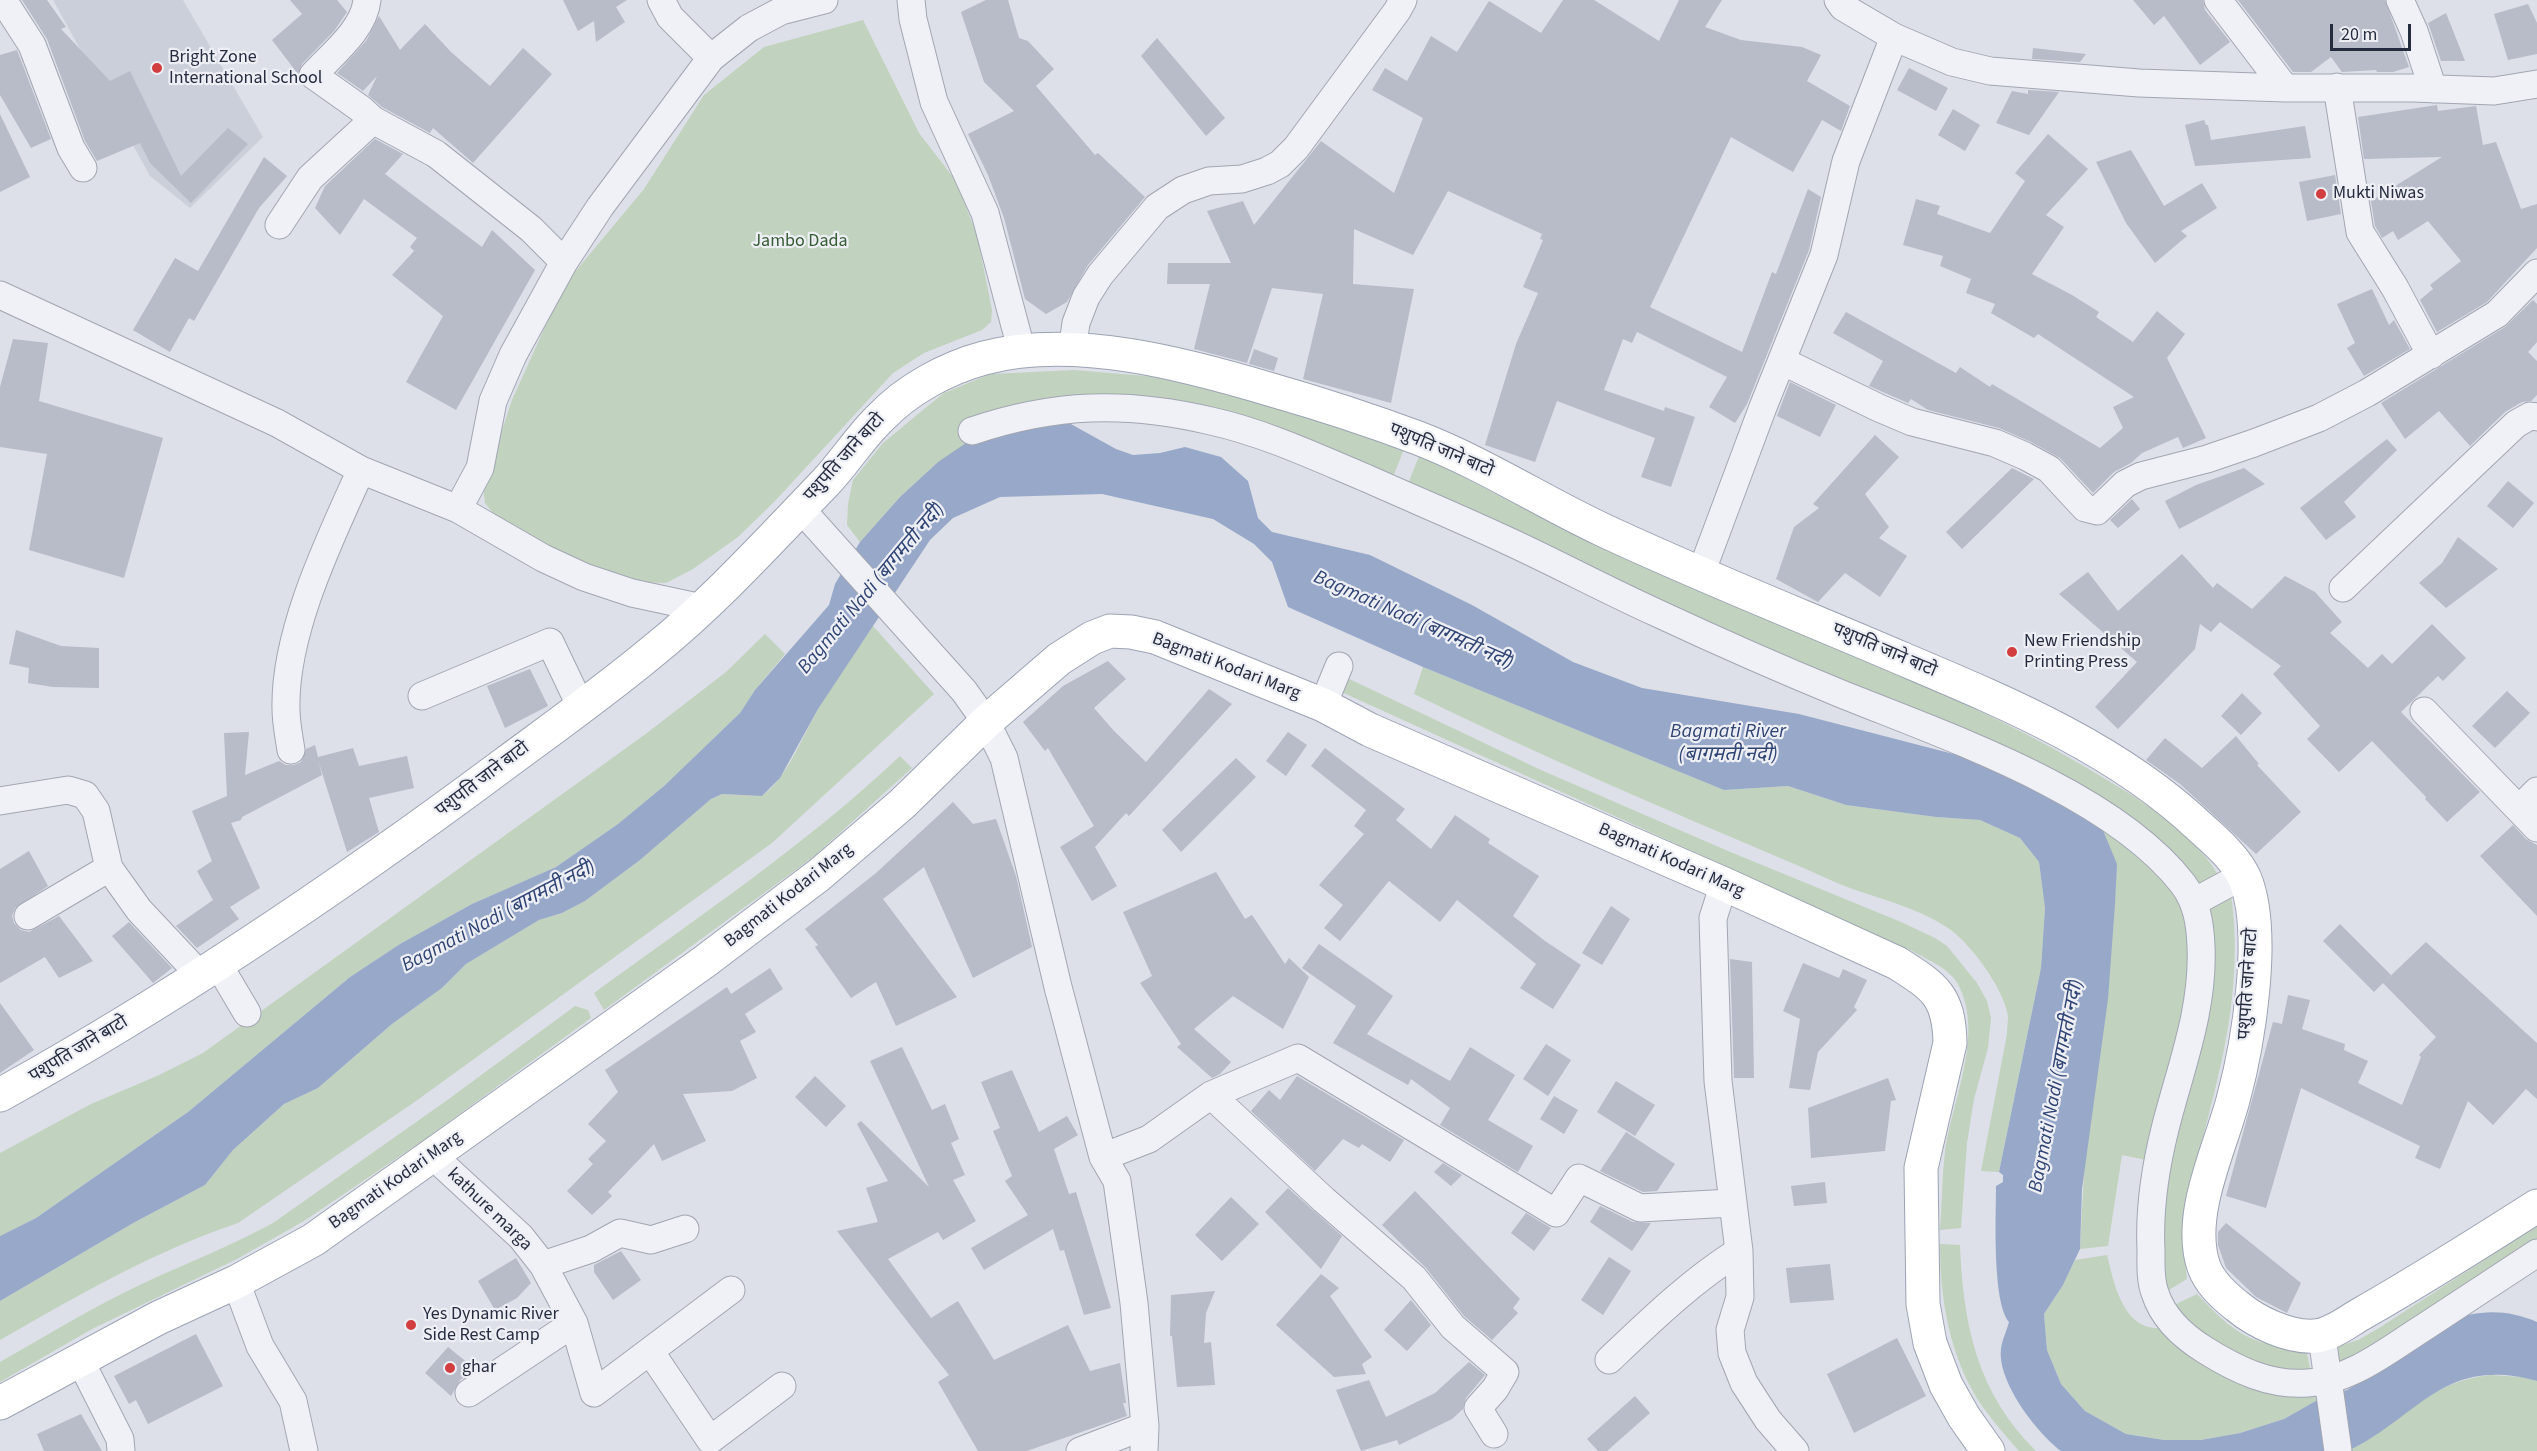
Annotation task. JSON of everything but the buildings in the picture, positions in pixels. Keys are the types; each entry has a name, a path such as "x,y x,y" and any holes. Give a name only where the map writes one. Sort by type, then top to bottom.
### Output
{"main road":[{"name":"पशुपति जाने बाटो","path":"0,1095 93,1043 209,969 412,833 581,707 657,648 702,608 833,475 883,414 917,388 946,372 984,358 1022,351 1072,351 1133,355 1196,368 1312,402 1418,438 1465,458 1599,529 1986,694 2063,733 2129,772 2186,814 2214,840 2244,875 2254,916 2254,968 2248,1031 2233,1100 2207,1184 2200,1226 2201,1252 2206,1275 2234,1304 2252,1317 2275,1328 2301,1335 2322,1337"},
{"name":"Bagmati Kodari Marg","path":"0,1403 158,1318 236,1282 313,1240 704,962 819,875 902,804 986,722 1059,659 1092,638 1110,631 1155,637 1323,705 1370,730 1724,884 1897,963 1923,979 1939,994 1950,1026 1950,1043 1921,1168 1923,1304 1930,1343 1946,1385 1964,1417 1988,1451"},
{"path":"2322,1337 2395,1295 2537,1206"}],"street":[{"path":"3,0 32,45 71,148 83,168"},
{"path":"367,0 359,25 313,75 373,120 436,154 531,228 564,262"},
{"path":"661,0 670,17 711,58"},
{"path":"458,509 480,468 493,401 513,355 564,262 600,207 711,58 749,28 781,11 824,0"},
{"path":"911,0 913,19 934,102 985,213 1022,351"},
{"path":"1072,351 1076,323 1086,297 1100,275 1157,207 1183,190 1209,181 1242,179 1280,164 1296,148 1403,0"},
{"path":"1838,0 1843,7 1894,37 1952,62 1990,71 2139,83 2285,88 2433,88 2494,92 2537,84"},
{"path":"2218,0 2285,88"},
{"path":"2400,0 2415,31 2433,88"},
{"path":"1701,573 1824,255 1846,161 1894,37"},
{"path":"2337,87 2360,231 2395,288 2431,355"},
{"path":"279,225 310,178 373,120"},
{"path":"1782,361 1912,422 1995,443 2025,456 2049,469 2085,508 2097,511 2125,484 2141,476 2206,459 2319,418 2367,393 2497,314 2537,273"},
{"path":"0,295 277,423 361,470 458,509 543,558 584,578 632,593 702,608"},
{"path":"972,430 1014,417 1064,409 1106,406 1206,419 1250,431 1312,455 1473,525 1653,612 1806,680 2013,765 2082,802 2133,836 2166,865 2183,885 2194,902 2201,940 2202,973 2190,1043 2164,1130 2152,1191 2151,1275 2162,1310 2175,1327 2197,1345 2228,1364 2261,1379 2329,1388 2537,1253"},
{"path":"2343,588 2516,424 2530,416 2537,417"},
{"path":"291,750 286,709 295,639 326,549 361,470"},
{"path":"800,508 964,691 986,722 1004,758 1058,987 1103,1157 1117,1181 1134,1303 1144,1438 1080,1451"},
{"path":"422,696 550,642 581,707"},
{"path":"1323,705 1339,666"},
{"path":"2424,711 2531,809"},
{"path":"0,801 69,790 86,795 96,811 109,868 139,910 209,969 248,1013"},
{"path":"28,916 109,868"},
{"path":"2194,902 2244,875"},
{"path":"1724,884 1713,918 1718,1081 1731,1203 1739,1251 1740,1297 1730,1330 1732,1353 1744,1383 1768,1420 1795,1451"},
{"path":"1103,1157 1149,1139 1211,1095 1298,1058 1556,1213 1579,1178 1640,1208 1731,1203"},
{"path":"1211,1095 1324,1200 1414,1278 1453,1327 1505,1372 1495,1389 1478,1408 1494,1434"},
{"name":"kathure marga","path":"433,1156 521,1237 543,1265 574,1323 594,1393 650,1351"},
{"name":"kathure marga","path":"543,1265 591,1249 620,1233 651,1240 685,1229"},
{"path":"1609,1360 1660,1311 1702,1276 1739,1251"},
{"path":"236,1282 260,1346 292,1401 304,1451"},
{"path":"731,1290 650,1351 710,1440 782,1386"},
{"path":"469,1393 574,1323"},
{"path":"2322,1337 2338,1451"},
{"path":"80,1360 120,1438 122,1451"}],"shaded area":[{"name":"Bright Zone International School","path":"53,0 183,0 263,137 190,208 150,176"}],"green space":[{"name":"Jambo Dada","path":"863,20 919,133 956,181 977,235 992,310 991,322 982,330 924,353 893,373 775,501 738,537 693,569 666,583 633,582 599,575 500,522 485,503 483,488 512,400 564,285 644,189 704,95 764,47"},
{"path":"1074,370 1170,378 1275,405 1404,449 1391,482 1251,434 1099,411 938,462 900,497 860,542 847,525 853,480 883,443 944,393 990,374"},
{"path":"1419,456 1625,559 1934,690 2054,749 2158,813 2200,850 2221,880 2199,890 2141,831 1406,489"},
{"path":"873,626 934,694 772,843 416,1101 238,1223 146,1261 0,1340 0,1301 135,1222 205,1185 233,1150 284,1104 318,1088 392,1024 442,988 466,964 539,920 562,913 585,901 640,860 711,799 722,794 762,796 787,768 817,711"},
{"path":"765,634 785,654 755,690 740,713 664,786 618,824 556,867 472,904 400,944 350,977 188,1112 36,1218 0,1236 0,1153 91,1104 157,1076 203,1053 647,733 726,672"},
{"path":"1423,667 1724,790 1788,786 1846,805 1936,817 1980,820 2020,838 2039,862 2045,908 2041,968 1999,1172 1981,1171 2007,1034 2008,1016 1994,981 1959,937 1951,930 1915,911 1843,885 1649,802 1414,694"},
{"path":"1343,676 1541,770 1728,851 1901,922 1947,946 1977,983 1987,1001 1991,1018 1988,1048 1974,1099 1967,1143 1961,1228 1940,1230 1945,1152 1964,1068 1968,1026 1966,1005 1959,986 1951,975 1912,951 1337,690"},
{"path":"900,756 912,768 812,858 604,1010 594,993 789,850 864,789"},
{"path":"2102,828 2150,862 2182,900 2192,937 2185,1017 2146,1160 2122,1155 2108,1246 2080,1249"},
{"path":"2231,894 2235,946 2229,1022 2191,1188 2186,1233 2187,1279 2169,1290 2161,1288 2158,1243 2205,910"},
{"path":"575,1006 588,1010 591,1018 425,1139 304,1221 237,1259 92,1329 0,1382 0,1362 125,1292 273,1223 446,1101"},
{"path":"2537,1226 2537,1246 2336,1369 2333,1348 2358,1340 2379,1328"},
{"path":"1940,1244 1960,1245 1965,1302 1977,1356 2000,1405 2016,1429 2036,1451 2019,1451 1978,1400 1968,1382 1948,1325 1942,1285"},
{"path":"2107,1255 2122,1303 2137,1321 2147,1327 2160,1328 2209,1366 2249,1387 2321,1398 2284,1419 2240,1433 2201,1440 2164,1440 2126,1434 2085,1411 2061,1384 2047,1350 2044,1314 2063,1285 2075,1260"},
{"path":"2197,1294 2221,1318 2244,1335 2271,1344 2306,1348 2312,1378 2291,1376 2210,1345 2170,1307"},
{"path":"2491,1375 2521,1377 2537,1381 2537,1451 2348,1451 2432,1394 2449,1385"}],"water":[{"name":"Bagmati River (बागमती नदी)","path":"1060,418 1116,449 1133,455 1160,453 1185,447 1221,457 1248,481 1258,518 1272,532 1370,555 1472,605 1573,662 1642,688 1799,714 1965,757 1996,769 2102,828 2117,864 2115,904 2108,999 2082,1189 2080,1249 2063,1285 2044,1314 2047,1350 2061,1384 2085,1411 2126,1434 2164,1440 2201,1440 2240,1433 2284,1419 2321,1398 2347,1390 2468,1315 2486,1313 2511,1314 2537,1322 2537,1381 2505,1375 2478,1376 2455,1382 2348,1451 2061,1451 2041,1432 2020,1405 2005,1376 2001,1362 2001,1349 2009,1322 2004,1312 1997,1278 1996,1186 2003,1182 2003,1175 1999,1172 2041,968 2045,908 2039,862 2020,838 1980,820 1936,817 1846,805 1788,786 1724,790 1423,667 1288,607 1272,562 1254,544 1213,519 1102,494 1000,497 953,518 930,540 818,709 780,778 762,796 722,794 711,799 640,860 585,901 562,913 539,920 466,964 442,988 392,1024 318,1088 284,1104 233,1150 205,1185 135,1222 0,1301 0,1236 36,1218 188,1112 350,977 400,944 472,904 556,867 618,824 664,786 740,713 755,690 829,605 835,584 860,542 900,497 938,462 969,441"}],"place":[{"name":"Bright Zone International School","path":"157,68"},
{"name":"Mukti Niwas","path":"2321,194"},
{"name":"New Friendship Printing Press","path":"2012,652"},
{"name":"Yes Dynamic River Side Rest Camp","path":"411,1325"},
{"name":"ghar","path":"450,1368"}],"water label":[{"name":"Bagmati Nadi (बागमती नदी)","path":"872,589"},
{"name":"Bagmati Nadi (बागमती नदी)","path":"1413,621"},
{"name":"Bagmati Nadi (बागमती नदी)","path":"499,917"},
{"name":"Bagmati Nadi (बागमती नदी)","path":"2057,1086"}]}
